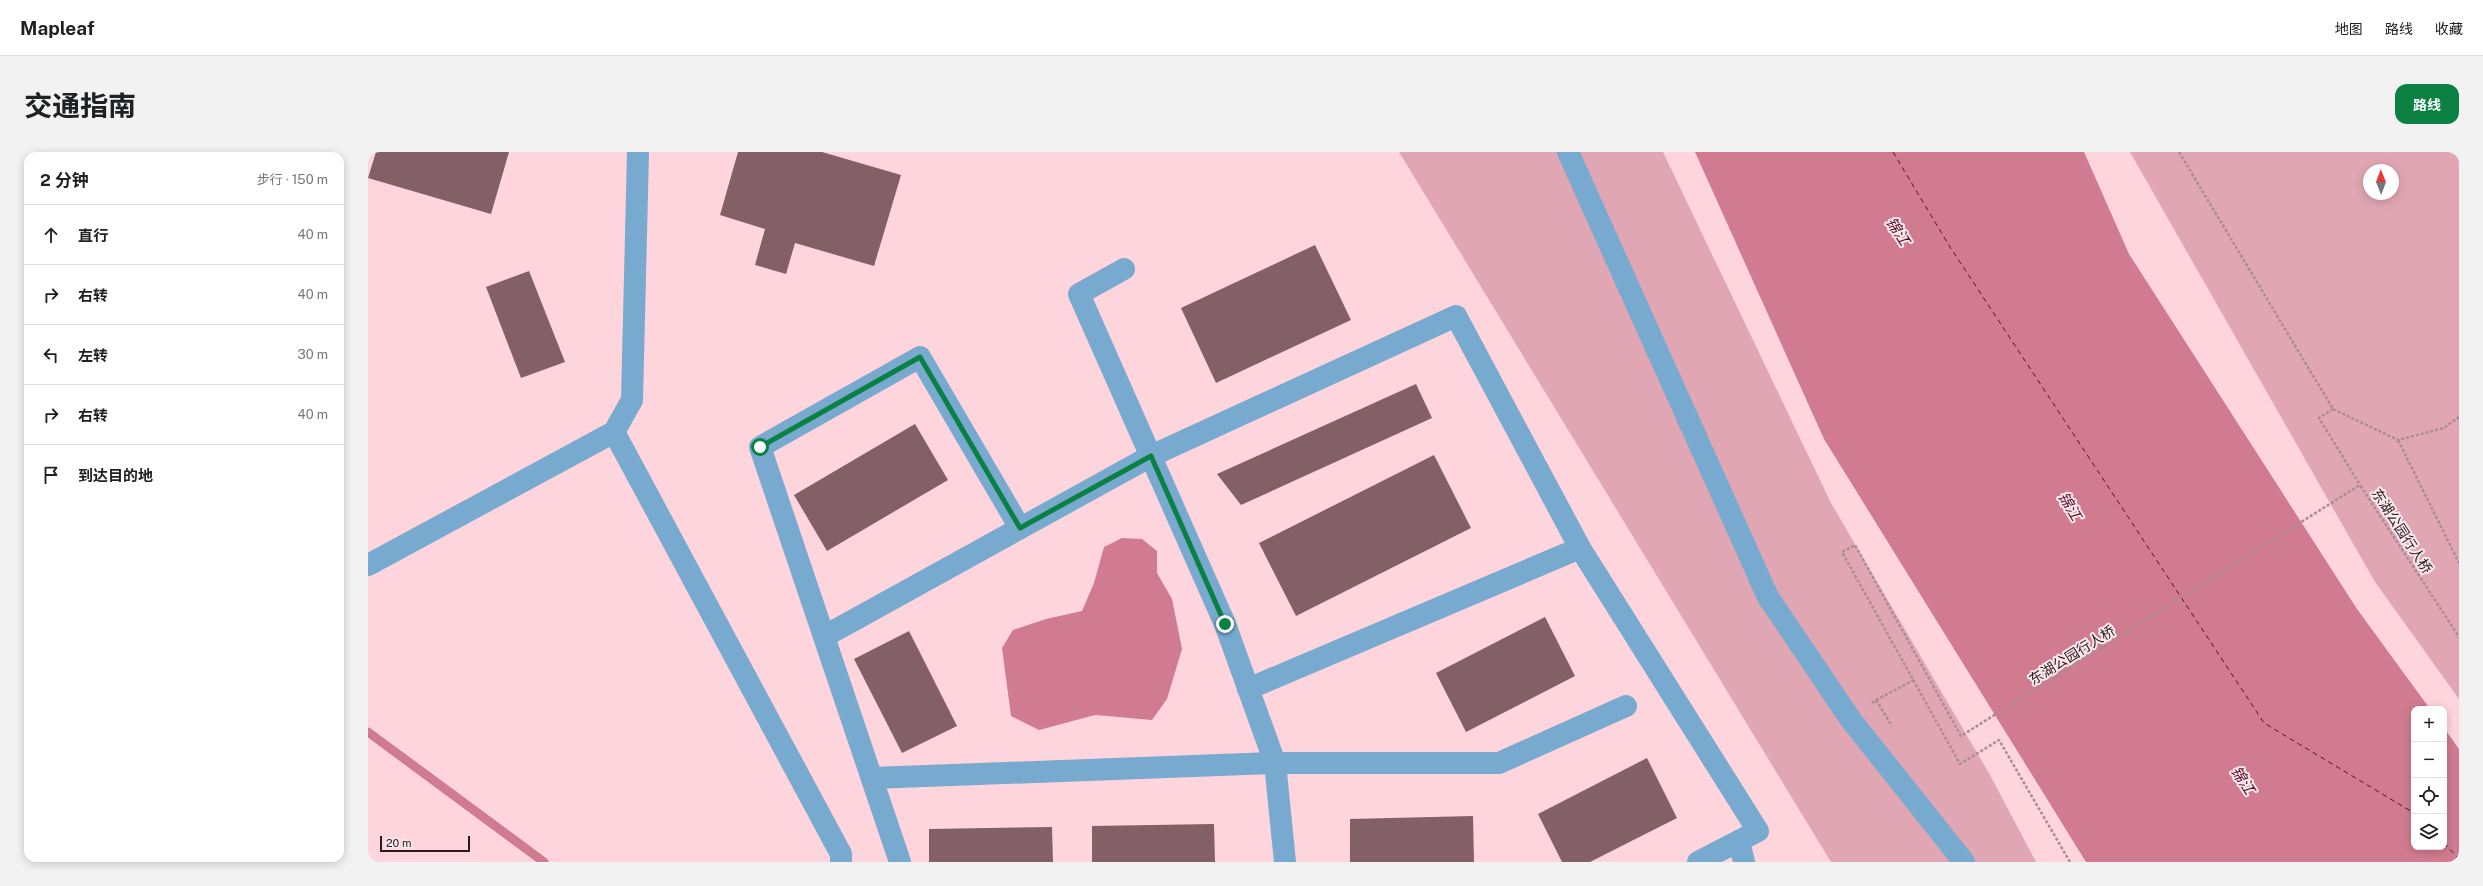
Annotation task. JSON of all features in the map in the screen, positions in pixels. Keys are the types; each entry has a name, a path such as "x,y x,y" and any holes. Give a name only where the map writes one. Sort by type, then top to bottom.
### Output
{"street":[{"path":"368,565 614,432 632,400 638,152"},
{"path":"1568,152 1768,597 1851,720 1964,862"},
{"path":"1124,269 1079,294 1225,624 1275,763 1285,862"},
{"path":"825,636 1151,456 1456,316 1580,548 1758,831 1698,862"},
{"path":"900,862 760,447 920,357 1020,528"},
{"path":"614,432 841,854 841,862"},
{"path":"1248,689 1580,548"},
{"path":"872,778 1275,763 1499,763 1626,706"},
{"path":"1739,841 1744,862"}],"path":[{"path":"2179,152 2333,409 2398,440 2459,563"},
{"path":"2333,409 2319,418 2360,485"},
{"path":"2398,440 2444,428 2459,417"},
{"name":"东湖公园行人桥","path":"1914,680 1842,552 1855,545 1962,736 2360,485 2459,637"},
{"path":"1876,700 1914,680 1960,764 1999,740 2070,862"}],"shaded area":[{"path":"1399,152 1663,152 1831,503 1990,775 2036,862 1831,862"},
{"path":"2130,152 2459,152 2459,699 2375,582"}],"water":[{"name":"锦江","path":"1695,152 2084,152 2129,254 2357,609 2428,706 2411,706 2411,850 2447,850 2447,732 2459,749 2459,862 2086,862 1824,439"},
{"path":"1122,538 1142,539 1157,551 1157,573 1172,599 1182,649 1167,699 1152,720 1095,715 1039,730 1011,716 1002,648 1013,630 1046,619 1082,611 1094,583 1104,547"}],"building":[{"path":"376,152 509,152 491,214 368,178"},
{"path":"738,152 822,152 901,175 874,266 795,243 786,274 755,265 765,229 720,215"},
{"path":"1315,245 1351,320 1216,383 1181,308"},
{"path":"529,271 565,362 521,378 486,287"},
{"path":"1416,384 1432,418 1241,505 1217,474"},
{"path":"915,424 948,480 827,551 794,495"},
{"path":"1434,455 1471,528 1296,616 1259,543"},
{"path":"1545,617 1575,676 1466,732 1436,673"},
{"path":"909,631 957,726 902,753 854,659"},
{"path":"1647,758 1677,818 1590,862 1562,862 1538,814"},
{"path":"1473,816 1474,862 1350,862 1350,819"},
{"path":"1214,824 1215,862 1092,862 1092,826"},
{"path":"1052,827 1053,862 929,862 929,829"}],"waterway":[{"path":"368,732 544,862"}],"ferry route":[{"path":"1893,152 1950,247 2264,723 2411,811"},
{"path":"2447,846 2459,859"}],"route":[{"path":"760,447 920,357 1020,528 1151,456 1225,624"}]}
